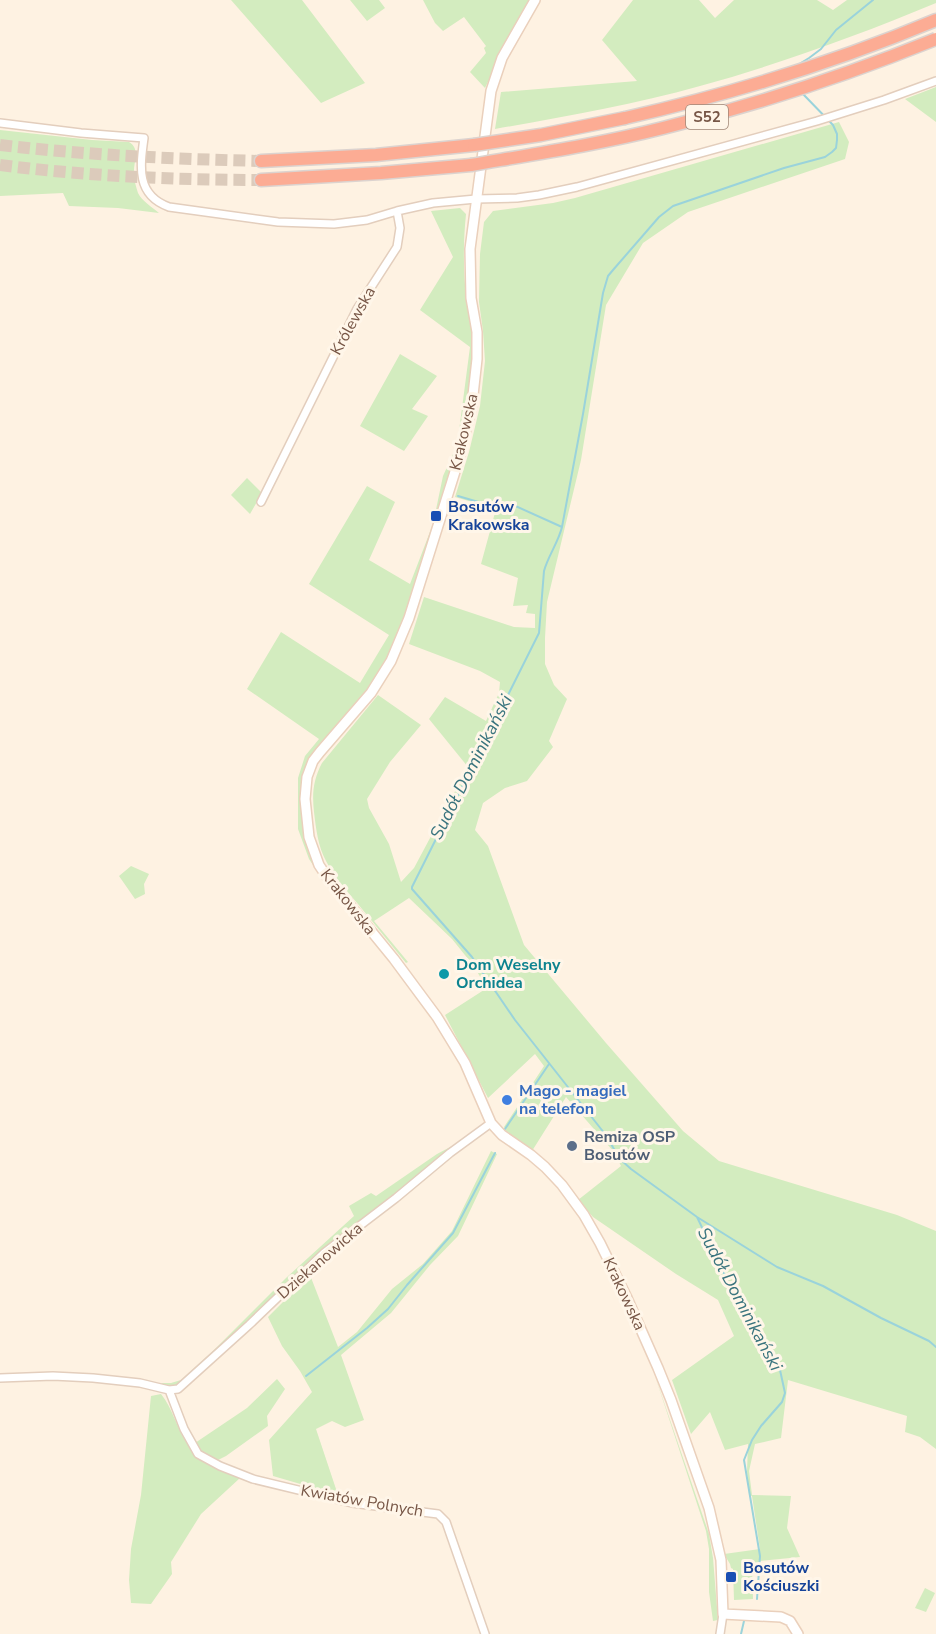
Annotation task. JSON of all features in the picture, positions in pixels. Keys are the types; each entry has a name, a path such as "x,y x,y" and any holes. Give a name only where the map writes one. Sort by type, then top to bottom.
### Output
{"highway":[{"name":"S52","path":"261,161 376,155 474,145 595,125 707,98 817,65 936,20"},
{"name":"S52","path":"261,180 471,165 609,140 710,116 822,82 936,39"}],"street":[{"name":"Krakowska","path":"535,0 509,45 491,91 470,249 469,270 477,332 477,359 472,404 458,462 421,583 391,661 371,693 313,761 307,777 305,799 309,837 319,865 327,877 394,959 437,1017 465,1063 491,1123 502,1135 545,1167 562,1185 592,1229 627,1298 671,1401 709,1508 721,1564 723,1614"},
{"path":"0,123 144,138 141,169 145,187 158,202 169,207 317,225 351,223 433,203 517,198 548,193 832,117 936,81"},
{"name":"Królewska","path":"261,502 357,309 397,247 400,228 397,210"},
{"name":"Dziekanowicka","path":"169,1390 178,1389 324,1253 491,1123"},
{"path":"0,1378 53,1376 93,1378 140,1383 169,1390"},
{"name":"Kwiatów Polnych","path":"169,1390 184,1429 198,1454 220,1466 253,1479 352,1503 438,1514 442,1517 446,1522 485,1634"},
{"path":"720,1634 723,1614 781,1617 790,1621 798,1634"}],"green space":[{"path":"231,0 302,0 365,83 321,103"},
{"path":"350,0 379,0 385,8 367,21"},
{"path":"423,0 531,0 518,20 485,88 470,72 486,53 484,48 486,46 464,17 443,31 435,23"},
{"path":"633,0 699,0 715,18 734,0 817,0 833,10 847,0 936,0 936,3 819,48 700,86 623,105 495,129 501,92 637,81 602,40"},
{"path":"936,87 936,122 905,99"},
{"path":"839,122 849,142 845,159 688,212 643,243 606,305 581,460 547,602 545,664 554,685 567,699 549,741 553,747 527,781 505,788 483,803 475,830 488,846 524,945 683,1131 719,1161 897,1215 936,1231 936,1449 920,1437 905,1432 907,1416 788,1380 781,1438 755,1444 749,1471 752,1495 791,1496 787,1528 800,1557 760,1561 759,1567 739,1568 752,1568 753,1599 734,1600 733,1569 724,1554 760,1549 752,1496 749,1495 748,1444 725,1450 710,1412 691,1434 672,1380 734,1336 718,1300 593,1217 578,1200 621,1166 614,1152 566,1097 532,1151 506,1131 504,1127 544,1066 535,1054 488,1098 445,1015 487,988 473,965 452,939 409,898 374,921 408,962 406,963 338,880 326,861 317,831 313,793 322,763 378,695 421,725 390,762 367,799 369,808 389,844 401,882 414,868 468,767 429,719 445,697 486,721 499,693 500,682 480,671 409,644 424,597 514,627 535,628 535,614 526,613 528,605 513,606 518,578 481,564 496,509 455,497 480,406 485,361 479,302 480,254 484,222 493,211 575,198"},
{"path":"0,130 129,142 136,152 134,176 138,193 159,213 118,208 69,206 63,193 0,196"},
{"path":"460,208 466,214 465,281 475,358 462,431 459,431 470,347 420,310 453,257 431,211"},
{"path":"400,354 437,376 412,409 428,416 404,451 360,426"},
{"path":"457,445 460,445 407,614 386,664 361,700 325,742 301,798 327,882 325,883 309,859 298,829 298,778 305,756 319,739 247,689 281,632 360,683 389,635 309,584 367,486 395,502 369,560 410,584 433,524 443,476"},
{"path":"247,478 262,493 250,514 231,495"},
{"path":"131,866 149,874 144,884 145,894 135,899 119,876"},
{"path":"454,1145 393,1198 320,1254 246,1325 176,1386 165,1387 161,1383 181,1380 214,1350 286,1278 354,1216 349,1206 371,1193 376,1196"},
{"path":"491,1151 497,1154 458,1236 430,1265 391,1313 341,1355 364,1420 345,1427 332,1421 316,1429 338,1495 273,1476 269,1440 312,1392 282,1346 268,1317 310,1275 338,1347 357,1332 392,1289 423,1264 452,1231"},
{"path":"654,1373 709,1534 718,1620 713,1621 709,1592 709,1549 706,1531"},
{"path":"277,1379 285,1389 267,1416 268,1426 218,1460 203,1454 195,1443 247,1408"},
{"path":"161,1394 192,1451 211,1465 240,1478 201,1514 171,1562 172,1574 151,1604 131,1603 129,1580 131,1549 141,1495 151,1396"},
{"path":"925,1588 935,1593 926,1612 915,1608"}],"waterway":[{"name":"Sudół Dominikański","path":"796,66 821,49 836,30 873,0"},
{"name":"Sudół Dominikański","path":"802,93 833,125 837,140 836,148 832,152 825,157 784,168 673,206 659,217 608,276 603,293 562,527 544,571 539,633 412,889 472,957 515,1020 605,1134 620,1159 631,1169 697,1217 777,1267 823,1286 929,1341 936,1347"},
{"path":"458,496 492,506 511,504 562,527"},
{"path":"505,1129 549,1064"},
{"path":"306,1376 388,1309 453,1233 495,1153"},
{"name":"Sudół Dominikański","path":"697,1217 730,1286 780,1370 785,1393 782,1402 752,1440 744,1460 760,1556 757,1599"},
{"name":"Sudół Dominikański","path":"741,1634 744,1621"}],"tunnel":[{"path":"0,145 130,156 261,161"},
{"path":"0,165 130,177 261,180"}],"place":[{"name":"Bosutów Krakowska","path":"436,516"},
{"name":"Dom Weselny Orchidea","path":"444,974"},
{"name":"Mago - magiel na telefon","path":"507,1100"},
{"name":"Remiza OSP Bosutów","path":"572,1146"},
{"name":"Bosutów Kościuszki","path":"731,1577"}]}
